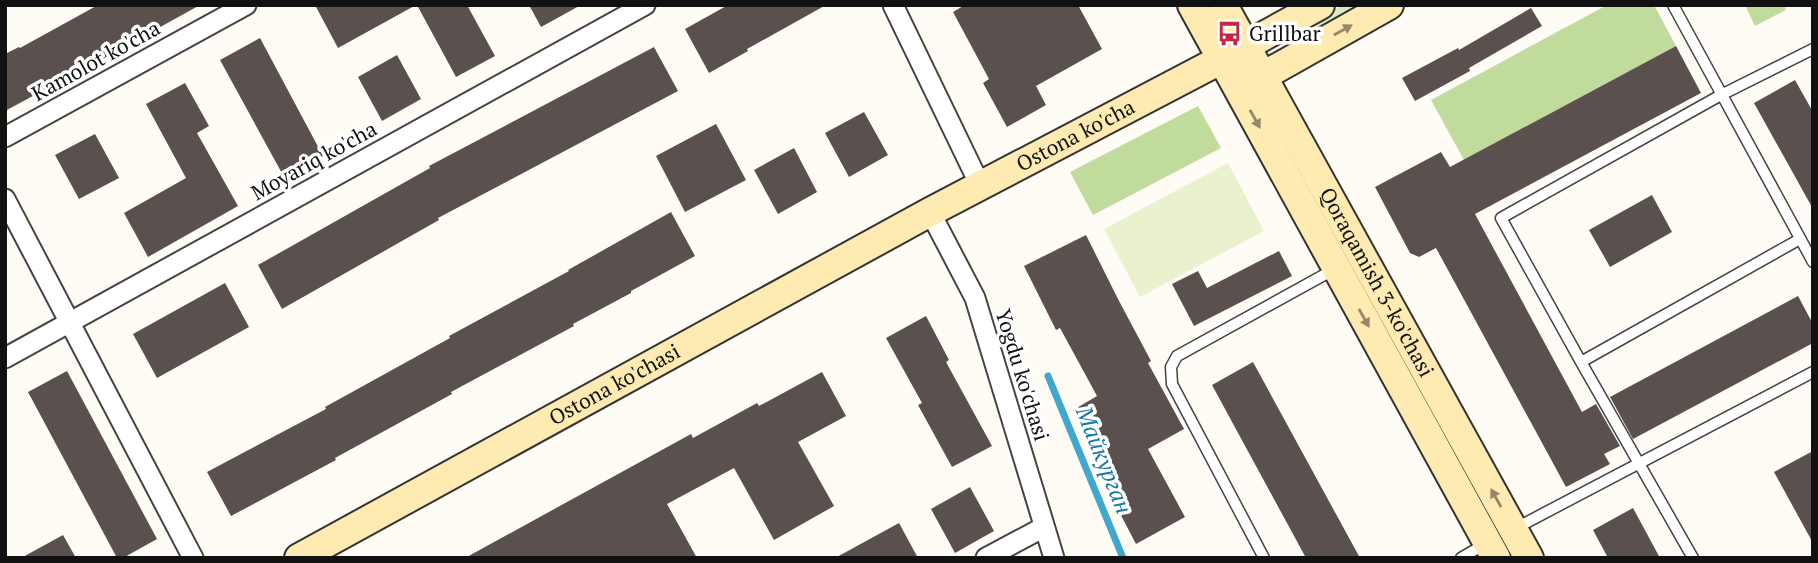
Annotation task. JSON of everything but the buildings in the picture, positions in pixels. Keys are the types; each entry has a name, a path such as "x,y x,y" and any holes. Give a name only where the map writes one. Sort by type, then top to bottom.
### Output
{"main road":[{"name":"Qoraqamish 3-ko'chasi","path":"1192,5 1234,53 1263,76 1499,540"},
{"name":"Qoraqamish 3-ko'chasi","path":"1223,5 1234,53 1337,268 1499,540 1529,558"},
{"name":"Ostona ko'cha","path":"930,212 1320,5"},
{"path":"1263,76 1389,5"},
{"name":"Ostona ko'chasi","path":"299,558 930,212"}],"street":[{"name":"Kamolot ko'cha","path":"5,137 246,5"},
{"name":"Moyariq ko'cha","path":"5,358 645,5"},
{"path":"893,5 980,185"},
{"path":"5,200 193,558"},
{"name":"Yogdu ko'chasi","path":"930,212 975,298 1054,558"},
{"path":"986,558 1044,527"}],"lane":[{"path":"1673,5 1813,262"},
{"path":"1693,558 1501,218 1721,95 1813,50"},
{"path":"1581,362 1800,239"},
{"path":"1264,558 1172,384 1171,367 1177,356 1337,268"},
{"path":"1461,558 1639,463 1811,376"}],"green space":[{"path":"1343,5 1364,5 1293,45 1288,35"},
{"path":"1607,5 1654,5 1676,46 1464,160 1431,100"},
{"path":"1745,5 1784,5 1786,10 1755,26"},
{"path":"1198,106 1221,148 1093,215 1070,172"},
{"path":"1228,163 1264,231 1140,297 1104,229"}],"waterway":[{"name":"Майкурган","path":"1048,376 1123,558"}],"place":[{"name":"Grillbar","path":"1229,34"}]}
